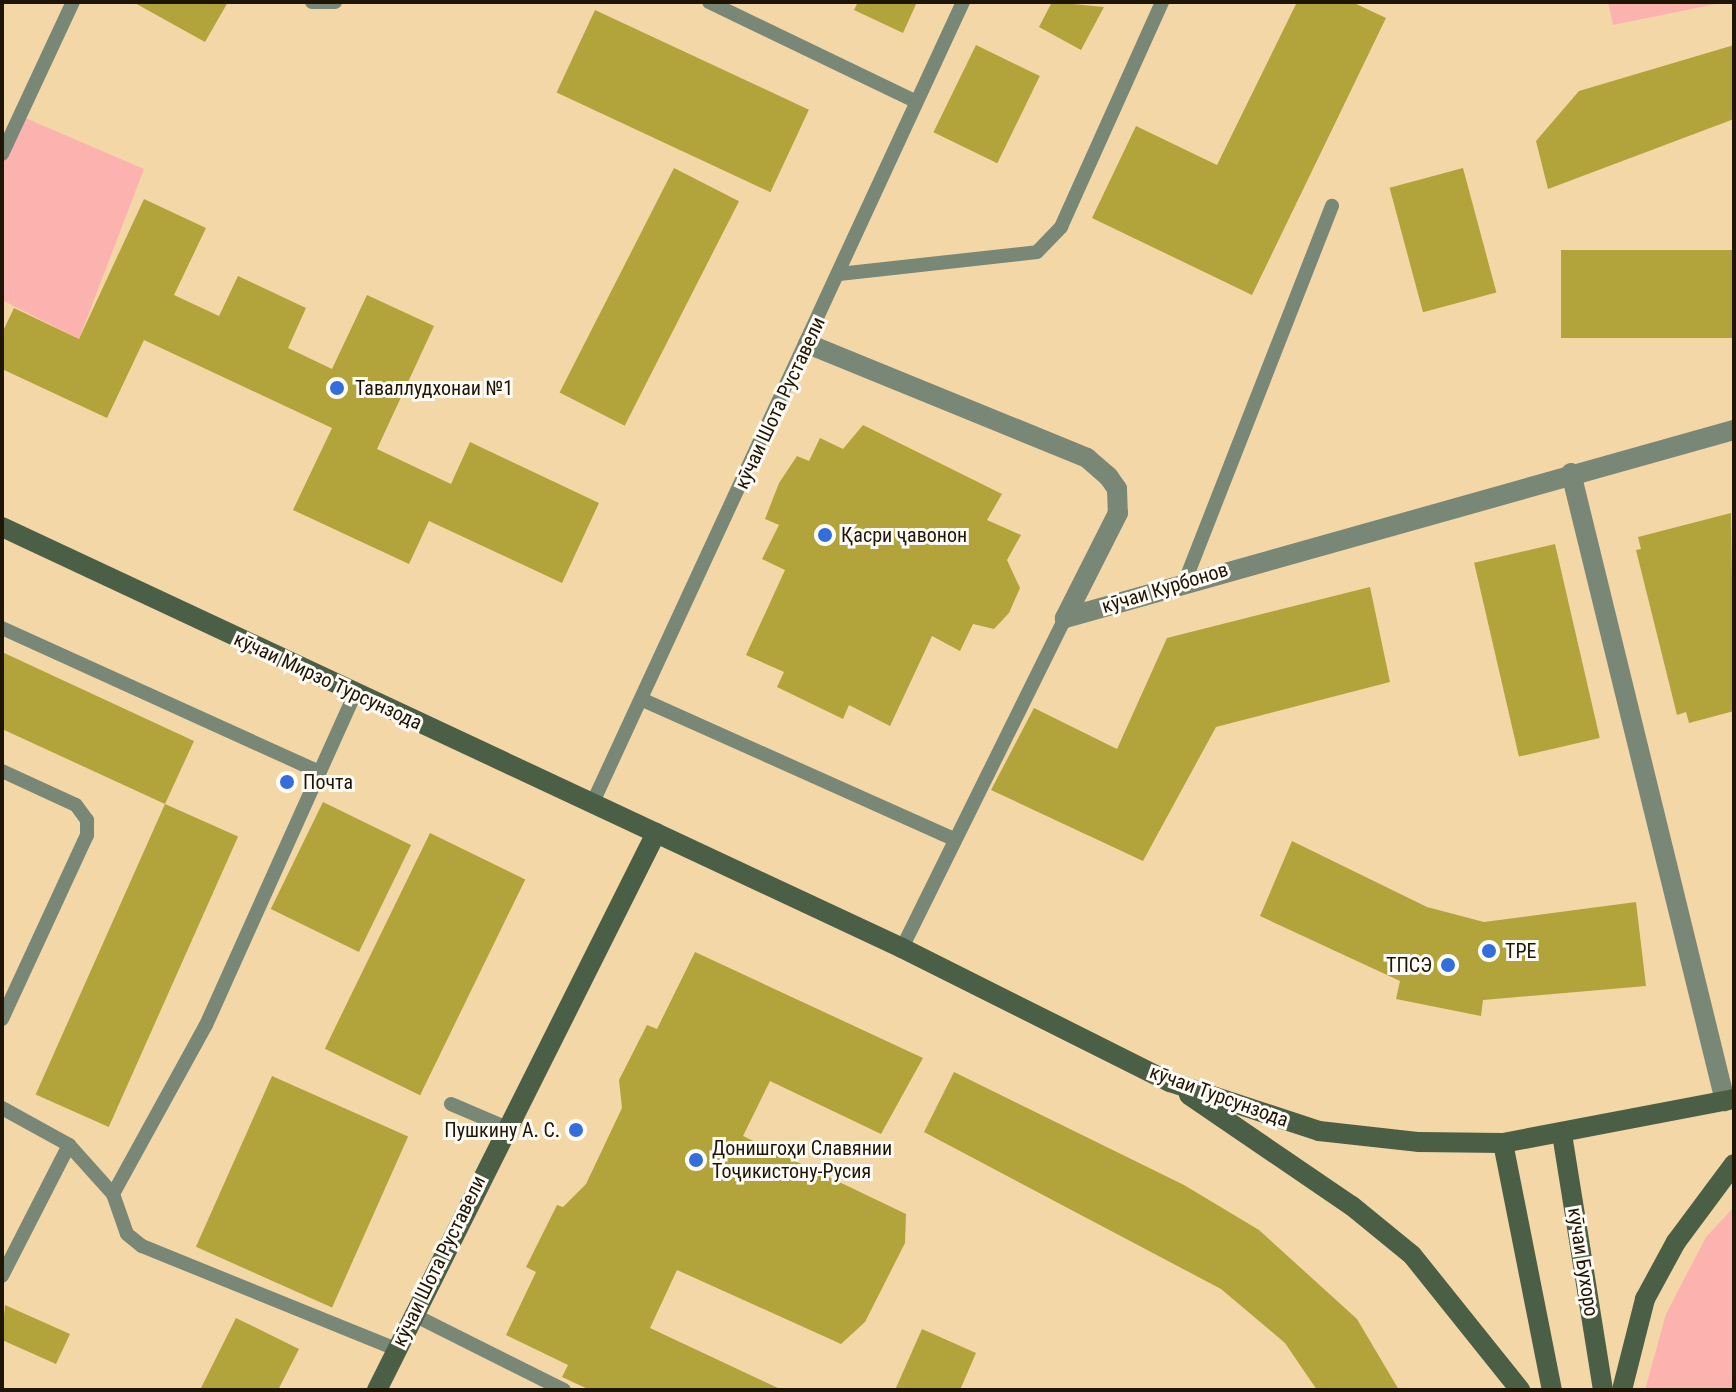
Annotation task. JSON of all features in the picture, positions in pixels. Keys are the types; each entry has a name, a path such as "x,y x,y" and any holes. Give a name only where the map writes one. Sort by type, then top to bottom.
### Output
{"street":[{"name":"кӯчаи Курбонов","path":"808,344 1087,458 1108,476 1117,489 1118,513 1065,618"},
{"name":"кӯчаи Курбонов","path":"1065,618 1185,581 1734,430"},
{"path":"1571,473 1730,1100"},
{"name":"кӯчаи Мирзо Турсунзода","path":"2,527 354,695 656,833"},
{"name":"кӯчаи Турсунзода","path":"656,833 902,948 1170,1082 1319,1131 1419,1142 1503,1143 1730,1100"},
{"name":"кӯчаи Шота Руставели","path":"377,1390 505,1127 656,833"},
{"path":"1170,1082 1352,1206 1412,1255 1520,1390"},
{"name":"кӯчаи Бухоро","path":"1562,1134 1603,1390"},
{"path":"1503,1143 1552,1390"},
{"path":"1622,1390 1645,1299 1676,1242 1734,1164"}],"lane":[{"path":"2,154 73,2"},
{"path":"312,2 335,2"},
{"path":"709,2 915,101"},
{"name":"кӯчаи Шота Руставели","path":"593,802 808,344 915,101 963,2"},
{"path":"839,274 1037,252 1061,227 1162,2"},
{"path":"1185,581 1332,206"},
{"path":"902,948 1065,618"},
{"path":"2,628 319,772"},
{"path":"113,1194 206,1025 354,695"},
{"path":"643,700 954,839"},
{"path":"2,771 76,805 87,820 87,835 2,1019"},
{"path":"451,1104 505,1127"},
{"path":"2,1108 69,1145 113,1194 127,1234 142,1246 396,1349"},
{"path":"2,1276 69,1145"},
{"path":"412,1314 564,1390"}],"shaded area":[{"path":"1608,2 1726,2 1613,25"},
{"path":"23,117 144,169 79,339 2,300 2,162"},
{"path":"1734,1207 1734,1390 1645,1390 1666,1314 1706,1237"}],"building":[{"path":"133,2 228,2 205,42"},
{"path":"858,2 917,2 903,33 854,10"},
{"path":"1052,2 1104,7 1081,50 1039,27"},
{"path":"1297,2 1352,2 1386,18 1252,295 1092,218 1136,126 1217,165"},
{"path":"595,10 809,110 770,192 557,92"},
{"path":"976,45 1040,76 997,163 933,132"},
{"path":"1734,45 1734,119 1548,189 1536,141 1579,91"},
{"path":"674,168 739,201 625,426 560,393"},
{"path":"1463,168 1496,293 1423,312 1390,188"},
{"path":"144,199 206,228 174,295 219,316 238,276 306,308 288,348 332,369 367,295 434,326 377,449 451,484 470,442 599,503 562,583 429,521 409,564 293,510 332,428 144,340 107,418 2,369 2,333 14,308 79,339"},
{"path":"1561,250 1734,250 1734,338 1561,338"},
{"path":"863,425 1002,494 987,520 1021,535 1007,560 1020,588 1009,613 994,629 973,624 960,651 932,636 890,726 849,705 843,719 777,687 784,672 746,655 785,570 762,559 779,525 765,519 779,483 797,456 809,461 820,438 843,449"},
{"path":"1731,513 1734,711 1689,723 1686,712 1677,715 1636,550 1641,549 1638,537"},
{"path":"1555,544 1600,738 1519,757 1474,563"},
{"path":"1370,587 1390,682 1216,727 1143,861 991,790 1034,708 1117,749 1167,638"},
{"path":"2,652 194,741 165,804 2,729"},
{"path":"323,802 411,845 359,952 271,909"},
{"path":"165,804 238,837 109,1127 36,1095"},
{"path":"430,833 525,879 420,1095 325,1049"},
{"name":"TPE","path":"1292,841 1427,907 1484,922 1636,902 1646,986 1483,1000 1481,1016 1396,999 1400,981 1260,916"},
{"name":"Донишгоҳи Славянии Тоҷикистону-Русия","path":"695,952 923,1058 881,1134 770,1081 743,1136 906,1214 905,1243 865,1322 841,1344 677,1270 650,1328 782,1390 590,1390 562,1377 568,1365 506,1335 536,1272 526,1267 557,1205 563,1207 586,1184 622,1108 619,1080 647,1025 657,1029"},
{"path":"954,1072 1184,1185 1259,1230 1357,1319 1399,1390 1317,1390 1285,1343 1221,1289 924,1132"},
{"path":"272,1076 408,1137 332,1307 196,1247"},
{"path":"5,1305 70,1334 56,1364 2,1340"},
{"path":"236,1318 299,1349 278,1390 200,1390"},
{"path":"922,1329 976,1353 960,1390 895,1390"}],"place":[{"name":"Таваллудхонаи №1","path":"337,388"},
{"name":"Қасри ҷавонон","path":"825,535"},
{"name":"Почта","path":"287,782"},
{"name":"TPE","path":"1489,951"},
{"name":"ТПСЭ","path":"1448,965"},
{"name":"Пушкину А. С.","path":"576,1130"},
{"name":"Донишгоҳи Славянии Тоҷикистону-Русия","path":"696,1160"}]}
